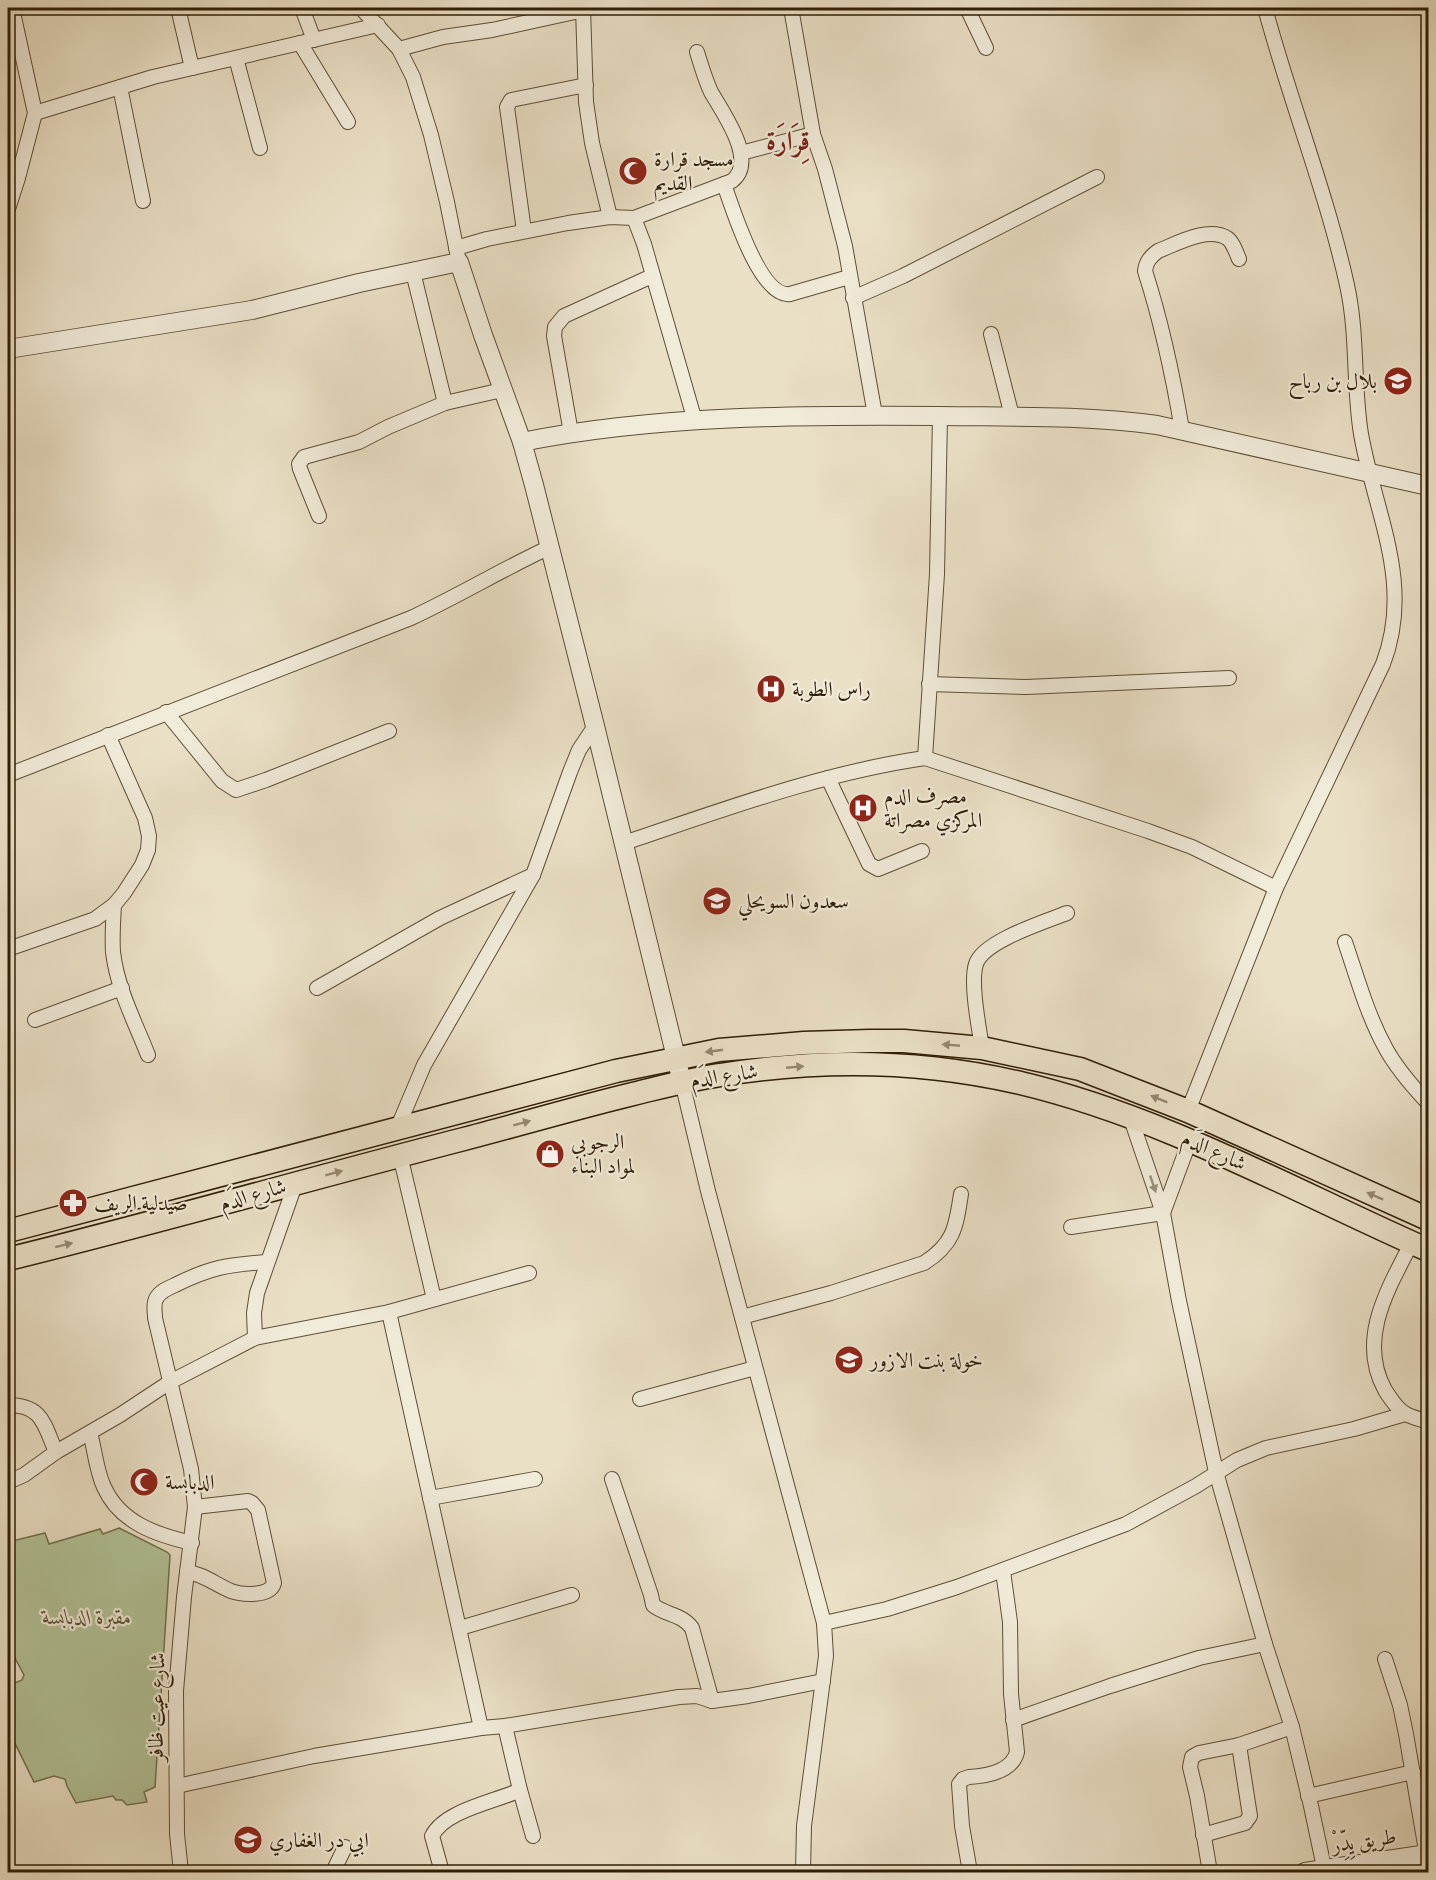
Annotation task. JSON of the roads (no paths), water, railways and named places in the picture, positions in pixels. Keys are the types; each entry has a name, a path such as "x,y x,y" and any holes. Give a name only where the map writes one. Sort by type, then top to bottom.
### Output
{"main road":[{"name":"شارع الدَم","path":"8,1231 616,1071 719,1050 835,1041 904,1041 982,1048 1080,1069 1188,1111 1428,1218"},
{"name":"شارع الدَم","path":"8,1259 682,1082 722,1074 824,1065 875,1064 954,1071 1012,1081 1071,1096 1190,1140 1420,1246"}],"street":[{"path":"8,210 35,113 29,81 14,54 12,8"},
{"path":"178,8 192,68"},
{"path":"302,8 307,42 348,122"},
{"path":"361,8 399,49 413,77 424,110 458,255 502,390 522,442 596,726 708,1191 824,1623 826,1656 813,1741 805,1817 803,1872"},
{"path":"791,8 813,134 841,229 875,415"},
{"path":"967,8 987,48"},
{"path":"1188,1111 1276,888 1383,664 1392,636 1395,596 1393,568 1359,416 1354,322 1347,285 1317,174 1265,8"},
{"path":"399,49 443,37 492,30 559,11 584,9 586,102 592,143 610,217"},
{"path":"35,113 192,68 378,25"},
{"path":"8,349 252,310 413,272 458,255 486,239 610,217 634,218 732,181 740,173 743,162 741,153 711,91 697,52"},
{"path":"237,58 260,148"},
{"path":"524,231 507,107 511,100 586,85"},
{"path":"120,87 143,201"},
{"path":"741,153 813,134"},
{"path":"853,298 903,276 1097,177"},
{"path":"724,184 747,245 774,289 784,295 849,277"},
{"path":"634,218 695,421"},
{"path":"1182,430 1169,357 1145,266 1151,256 1158,251 1212,234 1228,238 1239,258"},
{"path":"413,272 446,403"},
{"path":"572,433 556,349 555,327 564,316 652,276"},
{"path":"991,334 1012,416"},
{"path":"319,516 300,469 299,464 304,457 315,452 359,442 446,403 502,390"},
{"path":"522,442 572,433 695,421 815,415 1012,416 1126,421 1182,430 1428,486"},
{"path":"925,758 938,574 940,416"},
{"path":"8,775 411,618 550,547"},
{"path":"929,684 1026,687 1229,678"},
{"path":"166,712 222,782 236,790 389,731"},
{"path":"397,1129 424,1065 533,875 575,761 596,726"},
{"path":"8,950 95,919 114,905 142,865 148,850 149,836 146,818 108,735"},
{"path":"624,843 828,777 890,763 925,758 1192,847 1276,888"},
{"path":"828,777 869,864 873,868 922,850"},
{"path":"317,988 440,918 533,875"},
{"path":"114,905 113,952 122,988 148,1055"},
{"path":"982,1048 974,976 976,963 981,954 1005,939 1067,913"},
{"path":"1345,942 1372,1022 1400,1072 1428,1103"},
{"path":"35,1020 122,988"},
{"path":"1130,1116 1163,1213 1179,1301 1216,1472 1265,1644 1292,1727 1325,1871"},
{"path":"1163,1213 1190,1140"},
{"path":"400,1155 434,1299"},
{"path":"255,1338 254,1313 257,1293 296,1182"},
{"path":"742,1317 831,1293 924,1263 935,1256 952,1236 957,1224 961,1194"},
{"path":"1071,1227 1163,1213"},
{"path":"1420,1246 1378,1312 1373,1351 1382,1384 1394,1403 1405,1414 1428,1422"},
{"name":"شارع عيت ظافر","path":"181,1872 177,1834 176,1691 195,1507 191,1468 154,1309 157,1297 169,1287 206,1270 230,1265 267,1262"},
{"path":"8,1482 24,1475 56,1452 170,1382 255,1338 389,1312 529,1273"},
{"path":"389,1312 481,1728"},
{"path":"640,1399 755,1368"},
{"path":"8,1405 37,1412 56,1452"},
{"path":"824,1623 887,1609 1003,1571 1126,1524 1237,1460 1266,1448 1354,1429 1405,1414"},
{"path":"90,1433 104,1489 122,1514 149,1531 192,1543"},
{"path":"430,1498 535,1479"},
{"path":"612,1479 653,1605 687,1622 692,1628 712,1701"},
{"path":"188,1572 196,1573 239,1593 269,1591 274,1583 258,1510 252,1503 248,1501 195,1507"},
{"path":"970,1872 962,1826 959,1784 963,1779 1008,1768 1017,1752 1013,1720 1010,1622 1003,1571"},
{"path":"460,1628 572,1594"},
{"path":"1013,1720 1199,1658 1265,1644"},
{"path":"1385,1659 1400,1705 1428,1857"},
{"path":"177,1786 314,1756 481,1728 679,1697 697,1696 712,1701 823,1681"},
{"path":"505,1726 533,1836"},
{"path":"1210,1872 1190,1767 1191,1759 1199,1753 1239,1745 1292,1727"},
{"path":"1203,1835 1245,1823 1250,1816 1239,1745"},
{"path":"1308,1796 1413,1772"},
{"path":"442,1872 432,1836 440,1824 468,1810 520,1790"},
{"path":"333,1872 345,1847"},
{"name":"طريق يِدِّرْ","path":"1305,1872 1428,1857"}],"place":[{"name":"مسجد قرارة القديم","path":"633,171"},
{"name":"بلال بن رباح","path":"1398,381"},
{"name":"راس الطوبة","path":"771,689"},
{"name":"مصرف الدم المركزي مصراتة","path":"863,808"},
{"name":"سعدون السويحلي","path":"717,901"},
{"name":"الرجوبي لمواد البناء","path":"550,1154"},
{"name":"صيدلية الريف","path":"73,1203"},
{"name":"خولة بنت الازور","path":"849,1360"},
{"name":"الدبابسة","path":"144,1482"},
{"name":"ابي در الغفاري","path":"248,1840"}],"district":[{"name":"قِرَارَة","path":"788,141"}],"park label":[{"name":"مقبرة الدبابسة","path":"87,1617"}]}
